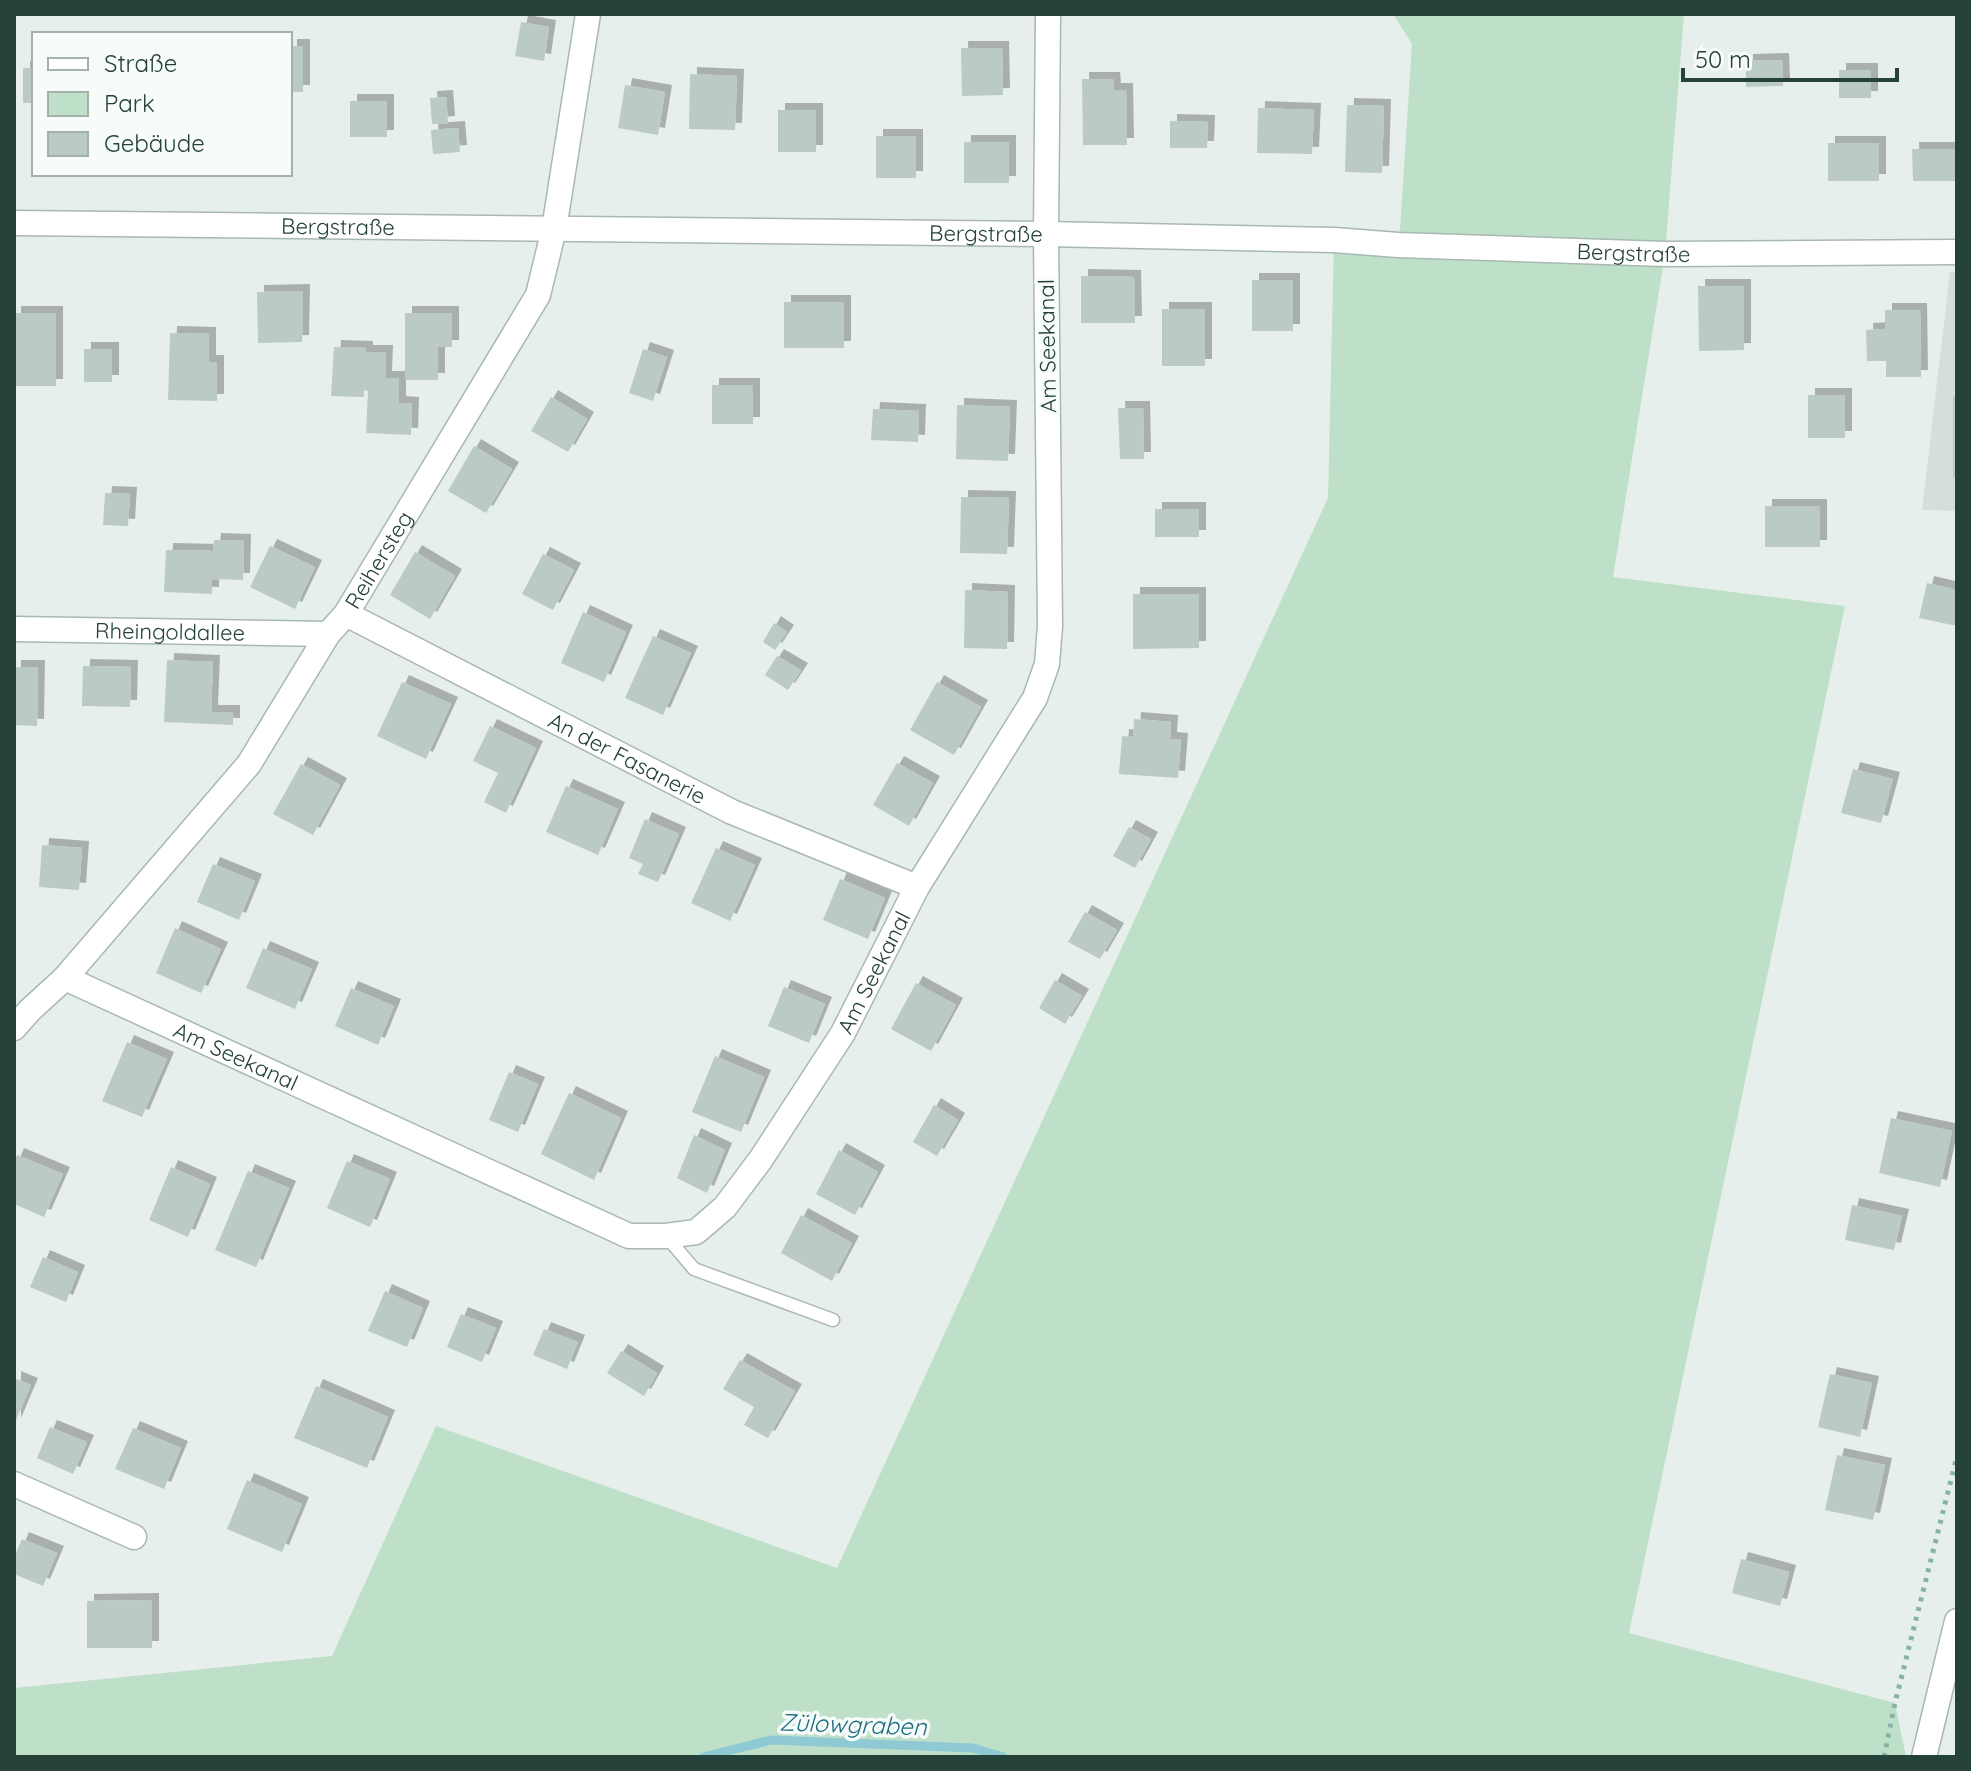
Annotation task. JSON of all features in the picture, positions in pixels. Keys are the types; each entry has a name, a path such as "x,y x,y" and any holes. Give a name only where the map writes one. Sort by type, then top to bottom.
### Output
{"street":[{"name":"Reihersteg","path":"19,1016 65,978 249,764 328,634 346,614 538,295 554,229 588,14"},
{"name":"Am Seekanal","path":"65,978 629,1236 696,1232 725,1207 761,1159 843,1033 917,887 1035,698 1047,664 1050,626 1046,234 1048,14"},
{"name":"Bergstraße","path":"14,223 1046,234 1334,240 1665,254 1957,252"},
{"name":"An der Fasanerie","path":"346,614 732,812 917,887"},
{"name":"Rheingoldallee","path":"14,629 328,634"},
{"path":"14,1484 134,1537"},
{"path":"1924,1757 1948,1692 1957,1621"}],"lane":[{"path":"666,1236 694,1269 833,1320"}],"path":[{"path":"1884,1757 1957,1456"}],"shaded area":[{"path":"1950,272 1957,272 1957,511 1922,510"}],"green space":[{"path":"1393,14 1684,14 1665,254 1613,577 1845,606 1629,1633 1895,1703 1906,1757 14,1757 14,1688 332,1656 436,1426 837,1568 1328,498 1334,240 1399,244 1412,44"}],"building":[{"path":"521,22 549,27 544,61 515,56"},
{"path":"292,46 303,46 303,92 292,92"},
{"path":"961,48 1002,48 1003,95 962,96"},
{"path":"1782,60 1783,86 1746,87 1746,61"},
{"path":"23,68 32,68 32,103 23,103"},
{"path":"1839,70 1871,70 1871,98 1839,98"},
{"path":"690,74 737,76 735,130 689,129"},
{"path":"1082,79 1113,79 1114,90 1126,90 1127,145 1083,145"},
{"path":"625,85 665,92 658,135 618,128"},
{"path":"446,97 448,123 432,124 430,98"},
{"path":"350,101 387,101 387,137 350,137"},
{"path":"1347,105 1384,106 1382,173 1345,172"},
{"path":"1258,108 1314,110 1312,154 1257,153"},
{"path":"778,110 816,110 816,152 778,152"},
{"path":"1170,121 1208,122 1207,148 1170,148"},
{"path":"458,128 460,152 433,154 431,130"},
{"path":"876,136 916,136 916,178 876,178"},
{"path":"964,142 1009,142 1009,183 964,183"},
{"path":"1828,143 1879,143 1879,181 1828,181"},
{"path":"1912,149 1957,149 1957,181 1913,181"},
{"path":"1081,276 1134,277 1135,323 1081,323"},
{"path":"1252,280 1293,280 1293,331 1252,331"},
{"path":"1698,286 1744,286 1744,350 1699,351"},
{"path":"303,291 302,342 258,343 257,292"},
{"path":"784,302 844,302 844,348 784,348"},
{"path":"1162,309 1205,309 1205,366 1162,366"},
{"path":"1885,310 1920,310 1921,377 1886,377 1886,361 1867,361 1866,330 1885,329"},
{"path":"14,313 56,313 56,386 14,386"},
{"path":"405,313 452,313 452,347 438,347 438,380 405,380"},
{"path":"170,333 209,334 209,362 217,362 217,401 168,400"},
{"path":"334,347 386,352 385,378 399,378 399,403 412,404 411,435 366,433 368,391 364,390 364,397 331,396"},
{"path":"84,349 112,349 112,382 84,382"},
{"path":"643,349 667,357 653,401 629,393"},
{"path":"712,385 753,385 753,424 712,424"},
{"path":"1808,395 1845,395 1845,438 1808,438"},
{"path":"1953,396 1957,396 1957,477 1953,477"},
{"path":"551,397 587,419 568,452 531,431"},
{"path":"957,405 1010,407 1008,461 956,459"},
{"path":"1118,408 1143,408 1144,459 1120,459"},
{"path":"873,409 919,411 918,442 871,440"},
{"path":"474,446 512,469 486,513 448,491"},
{"path":"105,493 130,494 128,526 103,525"},
{"path":"961,497 1009,498 1007,554 960,553"},
{"path":"1765,506 1820,506 1820,547 1765,547"},
{"path":"1155,509 1199,509 1199,537 1155,537"},
{"path":"214,540 244,541 243,580 212,579 212,594 164,592 166,550 213,551"},
{"path":"270,546 315,567 295,609 250,587"},
{"path":"415,552 455,576 430,619 390,595"},
{"path":"543,554 574,570 553,610 522,594"},
{"path":"1927,583 1957,590 1957,626 1919,618"},
{"path":"965,590 1008,592 1007,649 964,648"},
{"path":"1133,594 1199,594 1199,648 1133,649"},
{"path":"583,612 626,632 604,682 561,663"},
{"path":"774,623 787,632 775,650 763,642"},
{"path":"653,636 691,653 663,715 625,698"},
{"path":"777,656 801,670 788,690 765,675"},
{"path":"167,660 213,662 211,712 233,712 233,725 164,722"},
{"path":"83,666 131,667 130,707 82,706"},
{"path":"14,667 38,667 37,726 14,725"},
{"path":"402,682 451,704 426,759 377,736"},
{"path":"937,682 981,707 954,755 910,730"},
{"path":"1134,719 1171,722 1170,739 1181,740 1178,778 1119,774 1122,736 1133,737"},
{"path":"490,726 536,748 506,813 484,802 498,773 473,761"},
{"path":"897,763 933,783 909,826 873,805"},
{"path":"301,764 340,785 313,835 273,814"},
{"path":"1853,769 1893,779 1881,823 1841,813"},
{"path":"566,786 618,809 598,855 546,832"},
{"path":"645,819 679,834 658,882 638,874 643,864 629,858"},
{"path":"1129,827 1151,839 1135,868 1113,856"},
{"path":"42,845 82,848 79,890 39,887"},
{"path":"716,848 755,865 730,921 691,903"},
{"path":"213,864 255,881 239,920 197,902"},
{"path":"840,879 885,898 868,939 823,920"},
{"path":"1085,912 1117,930 1100,959 1068,942"},
{"path":"175,928 221,949 201,993 156,973"},
{"path":"263,948 312,969 295,1009 246,988"},
{"path":"1055,980 1082,996 1065,1024 1039,1008"},
{"path":"916,983 956,1005 931,1051 891,1029"},
{"path":"784,987 825,1004 809,1043 768,1026"},
{"path":"351,988 394,1006 378,1045 335,1026"},
{"path":"127,1042 167,1059 142,1117 102,1101"},
{"path":"715,1056 764,1077 741,1132 692,1112"},
{"path":"509,1072 538,1084 518,1132 489,1120"},
{"path":"569,1093 621,1118 594,1180 541,1154"},
{"path":"934,1105 958,1120 937,1156 913,1142"},
{"path":"1891,1118 1952,1131 1940,1187 1879,1173"},
{"path":"694,1135 725,1150 707,1193 677,1178"},
{"path":"839,1150 878,1172 855,1215 816,1194"},
{"path":"17,1155 63,1174 44,1217 14,1204 14,1162"},
{"path":"347,1161 390,1179 370,1227 327,1208"},
{"path":"171,1167 210,1184 188,1237 149,1220"},
{"path":"248,1171 289,1188 256,1267 215,1250"},
{"path":"1852,1205 1902,1216 1894,1250 1845,1240"},
{"path":"801,1215 852,1243 832,1281 781,1253"},
{"path":"43,1257 78,1272 66,1302 30,1287"},
{"path":"385,1291 423,1308 407,1347 368,1331"},
{"path":"461,1314 496,1328 482,1362 447,1347"},
{"path":"544,1329 578,1342 567,1369 533,1355"},
{"path":"621,1351 657,1373 644,1396 607,1373"},
{"path":"740,1360 795,1391 768,1438 744,1425 754,1407 723,1389"},
{"path":"1830,1374 1872,1383 1860,1437 1818,1427"},
{"path":"14,1378 31,1385 14,1425"},
{"path":"316,1386 388,1417 367,1468 294,1438"},
{"path":"50,1427 87,1442 73,1474 37,1458"},
{"path":"133,1428 181,1448 164,1489 115,1469"},
{"path":"1837,1455 1885,1465 1873,1520 1825,1510"},
{"path":"247,1480 302,1504 282,1552 227,1529"},
{"path":"22,1539 57,1553 43,1586 14,1574 14,1558"},
{"path":"1741,1559 1789,1572 1780,1606 1732,1593"},
{"path":"152,1600 152,1648 87,1648 87,1601"}],"waterway":[{"name":"Zülowgraben","path":"703,1757 771,1740 973,1748 1003,1757"}]}
